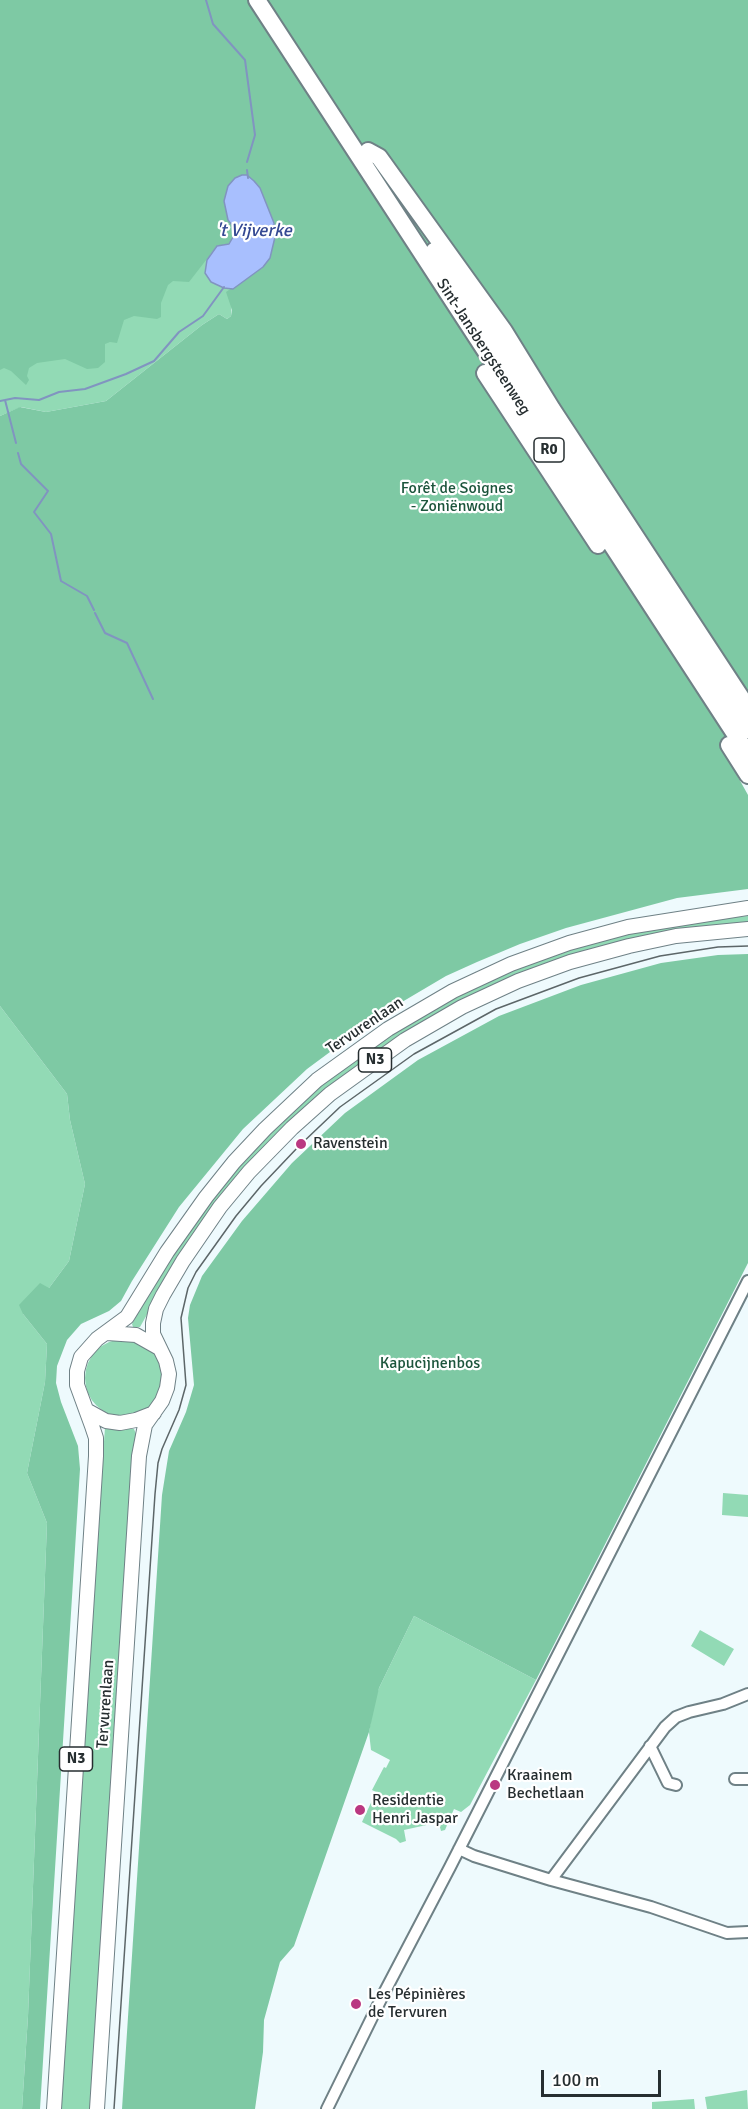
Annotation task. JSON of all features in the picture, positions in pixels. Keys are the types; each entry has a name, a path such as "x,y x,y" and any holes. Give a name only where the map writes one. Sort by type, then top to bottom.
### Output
{"highway":[{"name":"Sint-Jansbergsteenweg","path":"257,0 748,754"},
{"name":"Sint-Jansbergsteenweg","path":"269,0 748,730"},
{"path":"352,145 364,176 375,195 479,364 748,775"},
{"path":"368,151 379,157 504,331 552,409 748,708"}],"main road":[{"name":"Tervurenlaan","path":"54,2109 96,1456 96,1438 77,1385 77,1371 81,1357 88,1347 121,1323 132,1311 167,1252 234,1162 317,1080 388,1029 453,991 511,964 569,943 628,927 748,908"},
{"name":"Tervurenlaan","path":"97,2109 139,1456 146,1425 162,1401 169,1374 166,1361 153,1334 156,1309 183,1261 220,1207 249,1172 303,1117 367,1066 434,1023 518,981 629,946 676,936 748,929"},
{"path":"107,1333 136,1335 159,1348"},
{"path":"88,1411 106,1421 120,1424 154,1413"}],"street":[{"path":"327,2109 748,1281"},
{"path":"551,1880 665,1727 676,1717 689,1712 747,1696"},
{"path":"651,1746 668,1783 676,1785"},
{"path":"735,1779 748,1779"},
{"path":"459,1849 474,1856 651,1907 728,1933 748,1932"}],"green space":[{"name":"Forêt de Soignes - Zoniënwoud","path":"0,0 748,0 748,757 733,768 748,795 748,889 677,898 566,928 520,944 446,976 380,1015 307,1069 243,1129 179,1207 121,1301 109,1311 81,1324 67,1340 57,1366 56,1383 78,1446 80,1469 40,2109 22,2109 28,2016 47,1523 27,1473 45,1382 47,1344 23,1314 19,1305 40,1283 49,1288 69,1261 85,1184 70,1120 67,1094 0,1006 0,416 20,407 46,412 106,401 202,325 219,314 227,319 231,316 232,310 226,292 263,267 274,223 260,188 254,181 228,220 232,225 233,237 229,244 217,246 189,282 173,281 168,285 161,303 161,317 157,319 134,316 124,320 117,343 105,344 105,362 98,368 87,369 65,359 37,363 29,368 27,376 29,380 26,385 11,371 4,368 0,370"},
{"path":"207,178 211,282 233,289 231,316 227,319 219,314 202,325 106,401 46,412 21,407 0,416 0,225"},
{"path":"748,916 748,923 728,925 482,992 279,1134 158,1295 140,1327 133,1327 132,1324 163,1268 191,1225 247,1155 326,1080 392,1032 483,982 546,956 624,934 707,919"},
{"name":"Kapucijnenbos","path":"748,954 748,1263 536,1680 414,1616 379,1688 369,1732 294,1946 280,1962 264,2020 263,2052 255,2109 122,2109 162,1495 169,1451 186,1412 194,1385 188,1318 190,1305 202,1276 242,1221 292,1163 345,1113 418,1060 499,1016 581,985 661,963 718,955"},
{"path":"0,1006 67,1094 70,1120 85,1184 69,1261 49,1288 23,1314 47,1344 45,1382 27,1473 47,1523 28,2016 22,2109 0,2109"},
{"path":"124,1339 139,1342 151,1351 160,1363 163,1378 160,1393 151,1405 139,1414 124,1417 109,1414 97,1405 88,1393 85,1378 88,1363 97,1351 109,1342"},
{"path":"105,1427 134,1429 136,1434 92,2109 59,2109"},
{"path":"723,1493 748,1495 748,1517 722,1515"},
{"path":"414,1616 536,1680 470,1805 461,1812 454,1809 445,1830 441,1831 438,1820 431,1822 431,1824 404,1830 406,1841 400,1843 362,1822 376,1792 372,1790 390,1760 371,1750 369,1732 374,1702"},
{"path":"700,1630 734,1649 724,1666 691,1646"},
{"path":"747,2090 748,2109 707,2109 705,2097"},
{"path":"694,2099 695,2109 652,2109 652,2102"}],"water":[{"name":"'t Vijverke","path":"247,175 260,188 274,223 275,237 270,258 263,267 233,289 224,288 211,282 205,273 207,260 217,246 229,244 233,237 232,225 228,220 224,201 228,186 235,178"}],"waterway":[{"path":"206,0 213,24 245,60 255,135 247,162"},
{"path":"247,170 248,178"},
{"path":"0,401 15,398 39,400 59,392 85,389 154,361 179,332 203,316 224,287"},
{"path":"5,400 16,443"},
{"path":"18,453 21,464 48,491 34,512 51,534 61,581 87,596 94,610"},
{"path":"95,613 105,633 127,643 153,699"}],"tram line":[{"path":"114,2109 158,1463 179,1410 186,1385 181,1318 188,1288 196,1272 236,1216 299,1146 340,1107 414,1054 496,1009 579,978 660,956 718,947 748,946"}],"place":[{"name":"Ravenstein","path":"301,1144"},
{"name":"Kraainem Bechetlaan","path":"495,1785"},
{"name":"Residentie Henri Jaspar","path":"360,1810"},
{"name":"Les Pépinières de Tervuren","path":"356,2004"}]}
